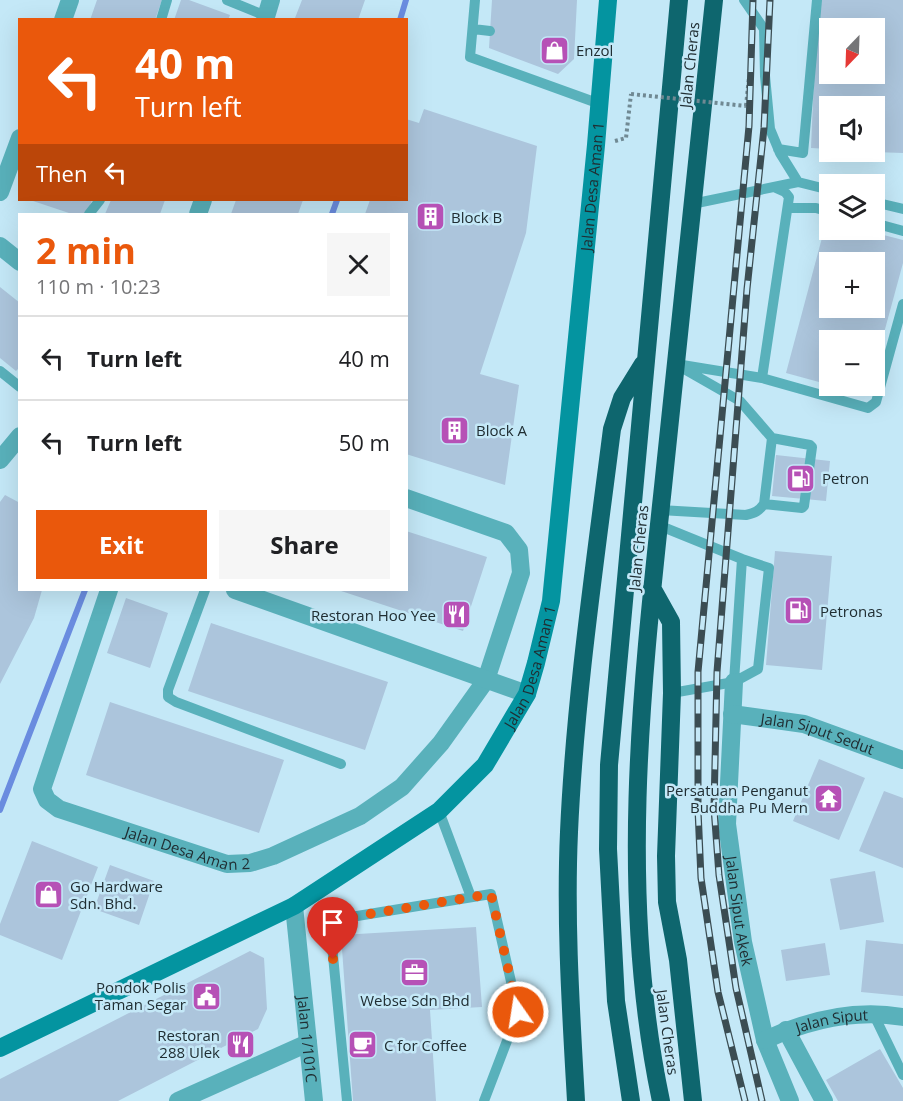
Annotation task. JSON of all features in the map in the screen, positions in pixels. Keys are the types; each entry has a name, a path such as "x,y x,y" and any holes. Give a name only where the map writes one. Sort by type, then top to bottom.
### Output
{"highway":[{"name":"Jalan Cheras","path":"631,1101 616,1001 608,849 609,765 679,0"},
{"name":"Jalan Cheras","path":"661,1101 644,1001 635,849 639,755 652,588 714,0"},
{"path":"576,1101 568,901 569,834 575,741 612,429 622,398 646,360"},
{"path":"652,588 671,622 672,693 666,856 667,902 678,960 693,1101"},
{"path":"569,1101 572,1036"},
{"path":"688,1055 706,1101"}],"street":[{"path":"64,18 70,0"},
{"name":"Jalan Desa Aman 1","path":"0,1048 294,906 439,811 484,765 527,694 550,601 600,104 608,0"},
{"path":"0,192 18,143"},
{"path":"0,246 18,260"},
{"path":"0,459 18,438"},
{"path":"408,499 506,533 519,550 521,573 486,680"},
{"name":"Jalan Desa Aman 2","path":"108,591 42,789 47,800 59,809 227,864 250,863 273,856 360,816 402,787 441,743 486,680"},
{"path":"238,591 527,694"},
{"name":"Jalan Siput Akek","path":"734,682 727,824 743,942 765,1040 790,1101"},
{"name":"Jalan Siput Sedut","path":"732,714 804,724 903,760"},
{"name":"Jalan 1/101C","path":"294,906 314,1101"},
{"name":"Jalan Siput","path":"765,1040 786,1030 845,1014 903,1017"},
{"path":"786,1030 824,1101"},
{"path":"189,1098 308,1043"}],"lane":[{"path":"162,18 167,0"},
{"path":"227,0 268,12"},
{"path":"475,0 470,57 600,104"},
{"path":"744,0 764,29 765,76 770,129 778,149 798,183"},
{"path":"778,149 803,153 817,0"},
{"path":"473,29 490,31"},
{"path":"692,204 798,183 819,188"},
{"path":"762,378 789,197 785,192 776,188"},
{"path":"90,213 99,201"},
{"path":"885,204 903,209"},
{"path":"788,208 819,209"},
{"path":"885,226 903,231"},
{"path":"676,364 762,378 868,408 876,402 903,304"},
{"path":"676,364 740,400 772,438 812,447 806,504 802,508 764,504"},
{"path":"0,371 18,385"},
{"path":"659,518 746,515 760,510 764,504 772,438"},
{"path":"659,518 742,560 769,568 758,669 734,682 672,693"},
{"path":"734,682 742,560"},
{"path":"204,591 168,690 168,697 341,764"},
{"path":"439,811 471,897"},
{"path":"347,1101 331,936 345,918 491,894 518,1012 484,1101"},
{"path":"874,1015 903,1075"}],"path":[{"path":"626,138 631,94 746,106 749,75"}],"building":[{"path":"97,0 162,0 156,18 91,18"},
{"path":"181,0 189,0 230,15 229,18 175,18"},
{"path":"302,0 365,0 359,18 295,18"},
{"path":"492,0 577,0 574,59 558,74 489,48"},
{"path":"821,0 903,0 903,153 885,152 885,96 819,96 819,148 811,148 815,54 819,18"},
{"path":"424,109 537,146 526,233 480,374 519,385 505,485 408,455 408,213 365,213 370,201 408,201 408,120 419,123"},
{"path":"33,201 92,201 87,213 69,213"},
{"path":"111,201 165,201 160,213 105,213"},
{"path":"236,201 303,201 298,213 231,213"},
{"path":"885,235 903,240 903,263 885,330 819,330 819,382 786,373 821,240 885,240"},
{"path":"0,287 18,301 18,369 16,371 0,358"},
{"name":"Petron","path":"776,455 830,461 826,501 772,496"},
{"path":"5,495 18,502 18,591 42,591 34,618 0,684 0,502"},
{"path":"408,532 487,557 463,631 341,591 408,591"},
{"name":"Petronas","path":"775,551 832,556 822,670 766,665"},
{"path":"126,598 168,613 150,668 107,653"},
{"path":"211,623 388,682 365,750 188,691"},
{"path":"110,702 284,760 259,833 86,775"},
{"name":"Persatuan Penganut Buddha Pu Mern","path":"819,759 865,778 839,840 793,821"},
{"path":"884,791 903,798 903,868 859,851"},
{"name":"Go Hardware Sdn. Bhd.","path":"32,841 98,867 62,960 0,935 0,924"},
{"path":"110,865 154,881 139,925 94,909"},
{"path":"875,871 884,922 840,930 830,879"},
{"path":"476,927 482,1007 430,1010 436,1101 353,1101 341,935"},
{"path":"866,940 903,944 903,996 861,992"},
{"path":"825,943 830,975 786,981 781,950"},
{"path":"250,951 264,958 267,1009 258,1029 118,1101 0,1101 0,1079"},
{"path":"880,1049 903,1088 903,1101 838,1101 826,1080"}],"waterway":[{"path":"401,18 406,0"},
{"path":"332,213 337,201"},
{"path":"0,810 85,591"}],"railway":[{"path":"745,1101 718,992 701,878 698,810 698,672 749,126 753,0"},
{"path":"762,1101 736,988 719,875 714,808 717,672 747,289 764,128 770,0"}],"place":[{"name":"Enzol","path":"555,50"},
{"name":"Block B","path":"430,217"},
{"name":"Block A","path":"455,430"},
{"name":"Petron","path":"801,478"},
{"name":"Petronas","path":"799,611"},
{"name":"Restoran Hoo Yee","path":"457,615"},
{"name":"Persatuan Penganut Buddha Pu Mern","path":"829,799"},
{"name":"Go Hardware Sdn. Bhd.","path":"49,895"},
{"name":"Webse Sdn Bhd","path":"415,973"},
{"name":"Pondok Polis Taman Segar","path":"207,996"},
{"name":"Restoran 288 Ulek","path":"241,1044"},
{"name":"C for Coffee","path":"363,1045"}],"route":[{"path":"333,959 331,936 345,918 491,894 518,1012"}]}
